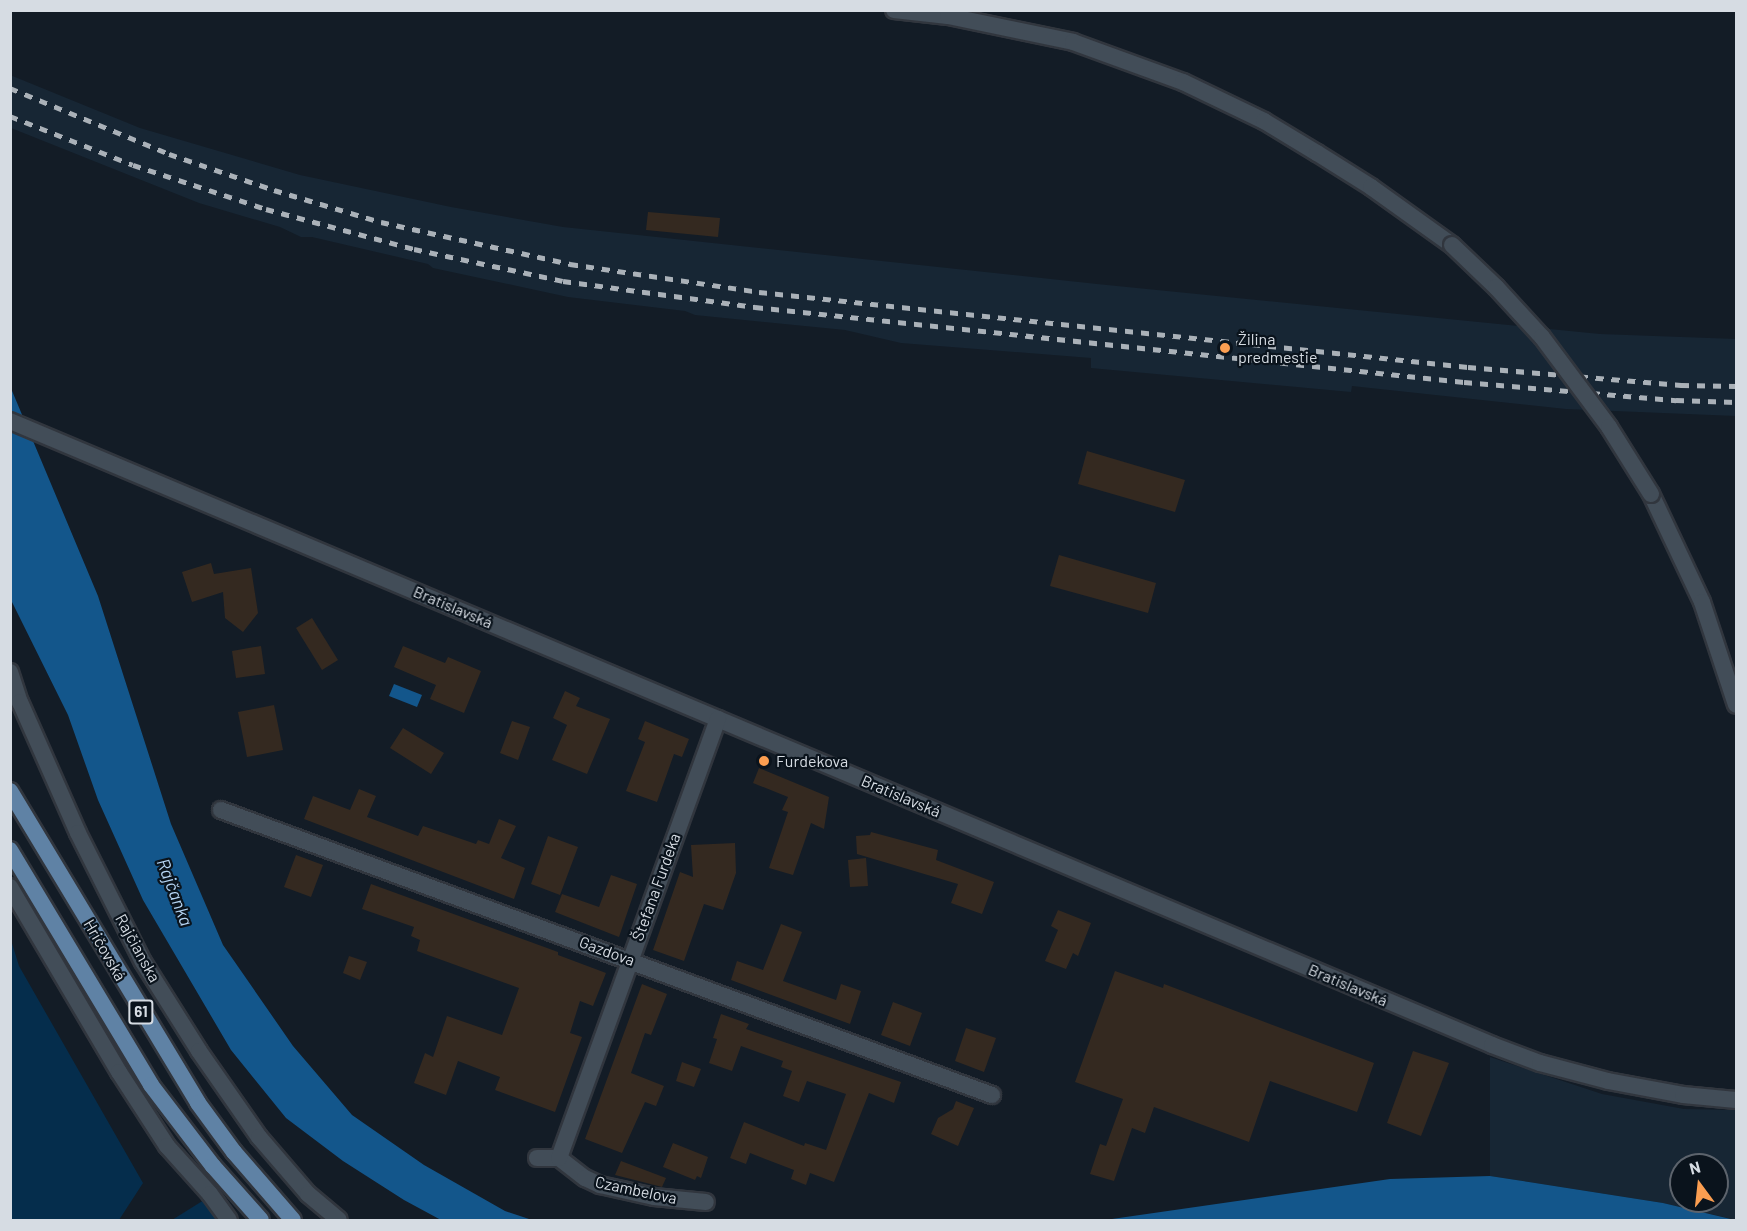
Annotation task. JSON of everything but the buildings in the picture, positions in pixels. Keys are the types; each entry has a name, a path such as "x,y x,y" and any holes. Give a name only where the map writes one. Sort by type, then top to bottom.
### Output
{"main road":[{"name":"Hričovská","path":"10,790 192,1094 234,1152 293,1221"},
{"name":"Hričovská","path":"10,850 151,1085 207,1159 261,1221"}],"street":[{"path":"894,10 948,16 1074,42 1183,82 1264,121 1317,153 1452,245 1496,287 1542,337 1609,427 1651,494 1702,602 1737,705"},
{"name":"Bratislavská","path":"10,421 1492,1045 1540,1063 1608,1081 1683,1095 1737,1100"},
{"name":"Rajčianska","path":"10,672 20,702 78,833 143,962 199,1051 259,1137 308,1194 339,1221"},
{"name":"Štefana Furdeka","path":"559,1158 718,718"},
{"name":"Gazdova","path":"221,810 630,959 992,1095"},
{"path":"10,887 119,1072 167,1146 210,1194 229,1221"},
{"path":"537,1158 559,1158"},
{"name":"Czambelova","path":"559,1158 585,1178 600,1185 654,1197 706,1202"}],"shaded area":[{"path":"10,75 140,128 300,175 451,207 563,227 1097,284 1600,334 1736,339 1736,416 1566,409 1352,386 1351,392 1091,368 1091,358 901,343 845,330 695,315 685,311 568,297 433,268 428,264 312,237 301,237 280,227 199,203 11,128"},
{"path":"11,940 19,966 143,1183 119,1220 11,1220"},
{"path":"1490,1057 1602,1094 1684,1109 1736,1110 1736,1220 1706,1213 1729,1213 1729,1153 1669,1153 1669,1204 1490,1176"},
{"path":"204,1200 219,1220 172,1220"}],"water":[{"name":"Rajčanka","path":"10,386 98,596 171,824 223,945 293,1046 352,1115 424,1165 505,1211 532,1220 441,1220 404,1200 343,1161 286,1118 231,1050 143,900 98,800 68,715 11,600"},
{"path":"394,684 422,695 417,707 389,696"},
{"path":"1490,1176 1663,1203 1669,1204 1669,1213 1705,1213 1735,1220 1105,1220 1390,1179"}],"railway":[{"path":"10,88 169,154 274,190 381,222 570,264 759,292 1468,367 1681,385 1736,386"},
{"path":"10,116 133,165 266,209 414,249 563,281 755,307 1464,382 1676,400 1736,402"}],"place":[{"name":"Žilina predmestie","path":"1225,348"},
{"name":"Furdekova","path":"764,761"}]}
